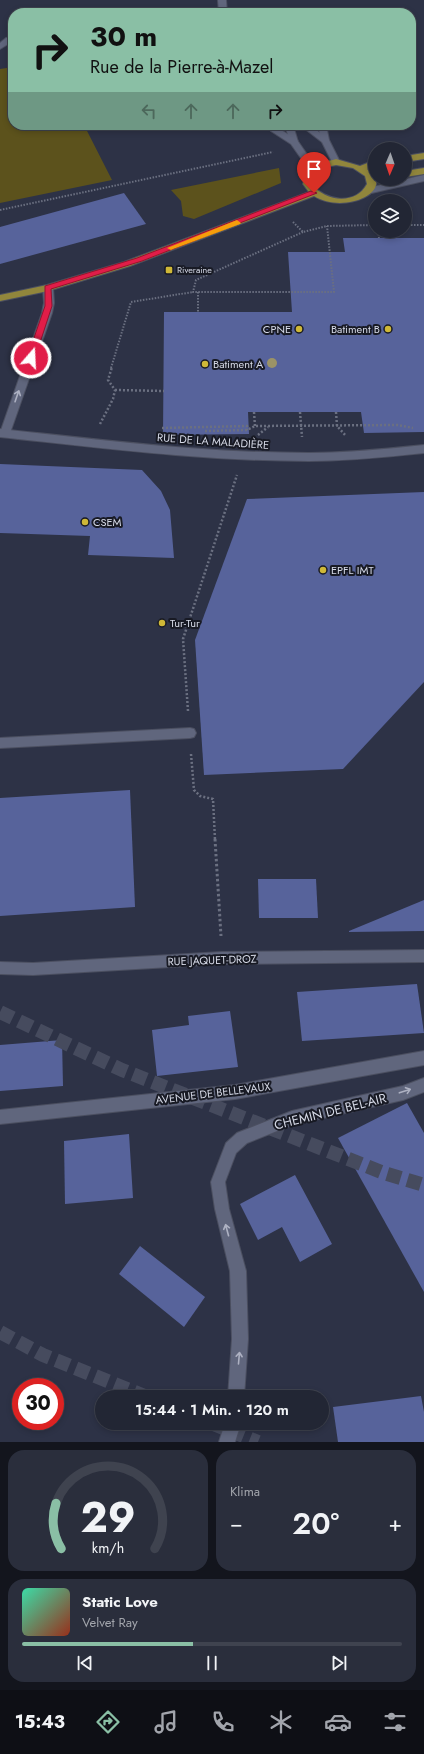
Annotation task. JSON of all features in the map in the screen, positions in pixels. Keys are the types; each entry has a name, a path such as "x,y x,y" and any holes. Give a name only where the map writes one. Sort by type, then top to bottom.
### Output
{"main road":[{"path":"412,158 424,156"},
{"path":"368,174 362,168 346,162 336,162 324,164 313,169 307,179 307,184 314,193 322,197 338,201 355,199 367,192 371,186"},
{"path":"362,168 368,166"},
{"path":"412,173 424,171"},
{"path":"0,298 48,288 133,261 314,193"}],"street":[{"path":"0,47 8,41"},
{"path":"276,130 294,142"},
{"path":"290,130 294,142 313,169"},
{"path":"311,130 325,140"},
{"path":"323,130 325,140 336,162"},
{"path":"367,192 388,187 396,183 424,178"},
{"path":"2,433 47,313 49,303 48,288"},
{"name":"RUE DE LA MALADIÈRE","path":"2,433 195,453 252,456 311,457 424,449"},
{"path":"0,743 190,733"},
{"name":"RUE JAQUET-DROZ","path":"0,968 34,969 222,958 424,956"},
{"name":"AVENUE DE BELLEVAUX","path":"0,1117 235,1092 424,1058"},
{"name":"CHEMIN DE BEL-AIR","path":"236,1390 240,1339 238,1271 222,1209 218,1182 231,1148 242,1138 292,1118 402,1092 424,1085"},
{"path":"227,1442 231,1430"}],"path":[{"path":"0,210 279,151"},
{"path":"293,222 304,232"},
{"path":"412,225 424,225"},
{"path":"99,427 113,399 115,390 108,380 131,302 193,292 334,292 327,226"},
{"path":"193,292 196,280 304,232 327,226 368,226"},
{"path":"198,292 198,312"},
{"path":"115,390 164,391"},
{"path":"254,412 255,426"},
{"path":"300,412 302,439"},
{"path":"336,412 337,426 348,437"},
{"path":"205,431 248,430 255,426 398,425 417,429"},
{"path":"157,429 163,427 247,426 248,430"},
{"path":"254,438 268,427"},
{"path":"222,958 213,799 200,796 194,790 183,639 238,474"}],"shaded area":[{"path":"8,68 8,130 87,130 112,180 0,203 0,69"},
{"path":"279,168 281,183 194,219 183,216 181,201 171,190"}],"building":[{"path":"124,193 146,224 0,264 0,227"},
{"path":"343,238 424,238 424,432 364,433 361,412 248,412 249,434 163,435 164,312 292,312 288,252 345,252"},
{"name":"CSEM","path":"0,464 142,470 161,491 170,510 174,558 88,555 90,536 0,533"},
{"name":"EPFL IMT","path":"424,492 424,682 343,769 204,775 195,640 247,499"},
{"path":"130,790 135,907 0,916 0,798"},
{"path":"258,879 316,879 318,918 259,918"},
{"path":"424,900 424,931 349,932 349,931"},
{"path":"417,984 424,1033 302,1041 297,992"},
{"path":"230,1011 238,1067 157,1076 152,1030 189,1025 188,1016"},
{"path":"62,1040 63,1086 0,1091 0,1045"},
{"path":"407,1103 424,1133 424,1292 338,1138"},
{"path":"129,1134 133,1198 65,1204 64,1141"},
{"path":"295,1175 332,1244 300,1262 282,1227 258,1240 240,1204"},
{"path":"140,1246 205,1297 184,1327 119,1274"},
{"path":"421,1396 424,1412 424,1442 338,1442 333,1407"}],"tunnel":[{"path":"0,1012 122,1070 384,1173 424,1185"},
{"path":"0,1332 43,1355 130,1390"},
{"path":"228,1430 258,1442"}],"slow traffic":[{"path":"171,248 237,223"}],"place":[{"name":"Riveraine","path":"169,270"},
{"name":"CPNE","path":"299,329"},
{"name":"Batiment B","path":"388,329"},
{"name":"Batiment A","path":"205,364"},
{"name":"CSEM","path":"85,522"},
{"name":"EPFL IMT","path":"323,570"},
{"name":"Tur-Tur","path":"162,623"}],"route":[{"path":"31,358 49,306 48,288 140,259 314,193"}]}
